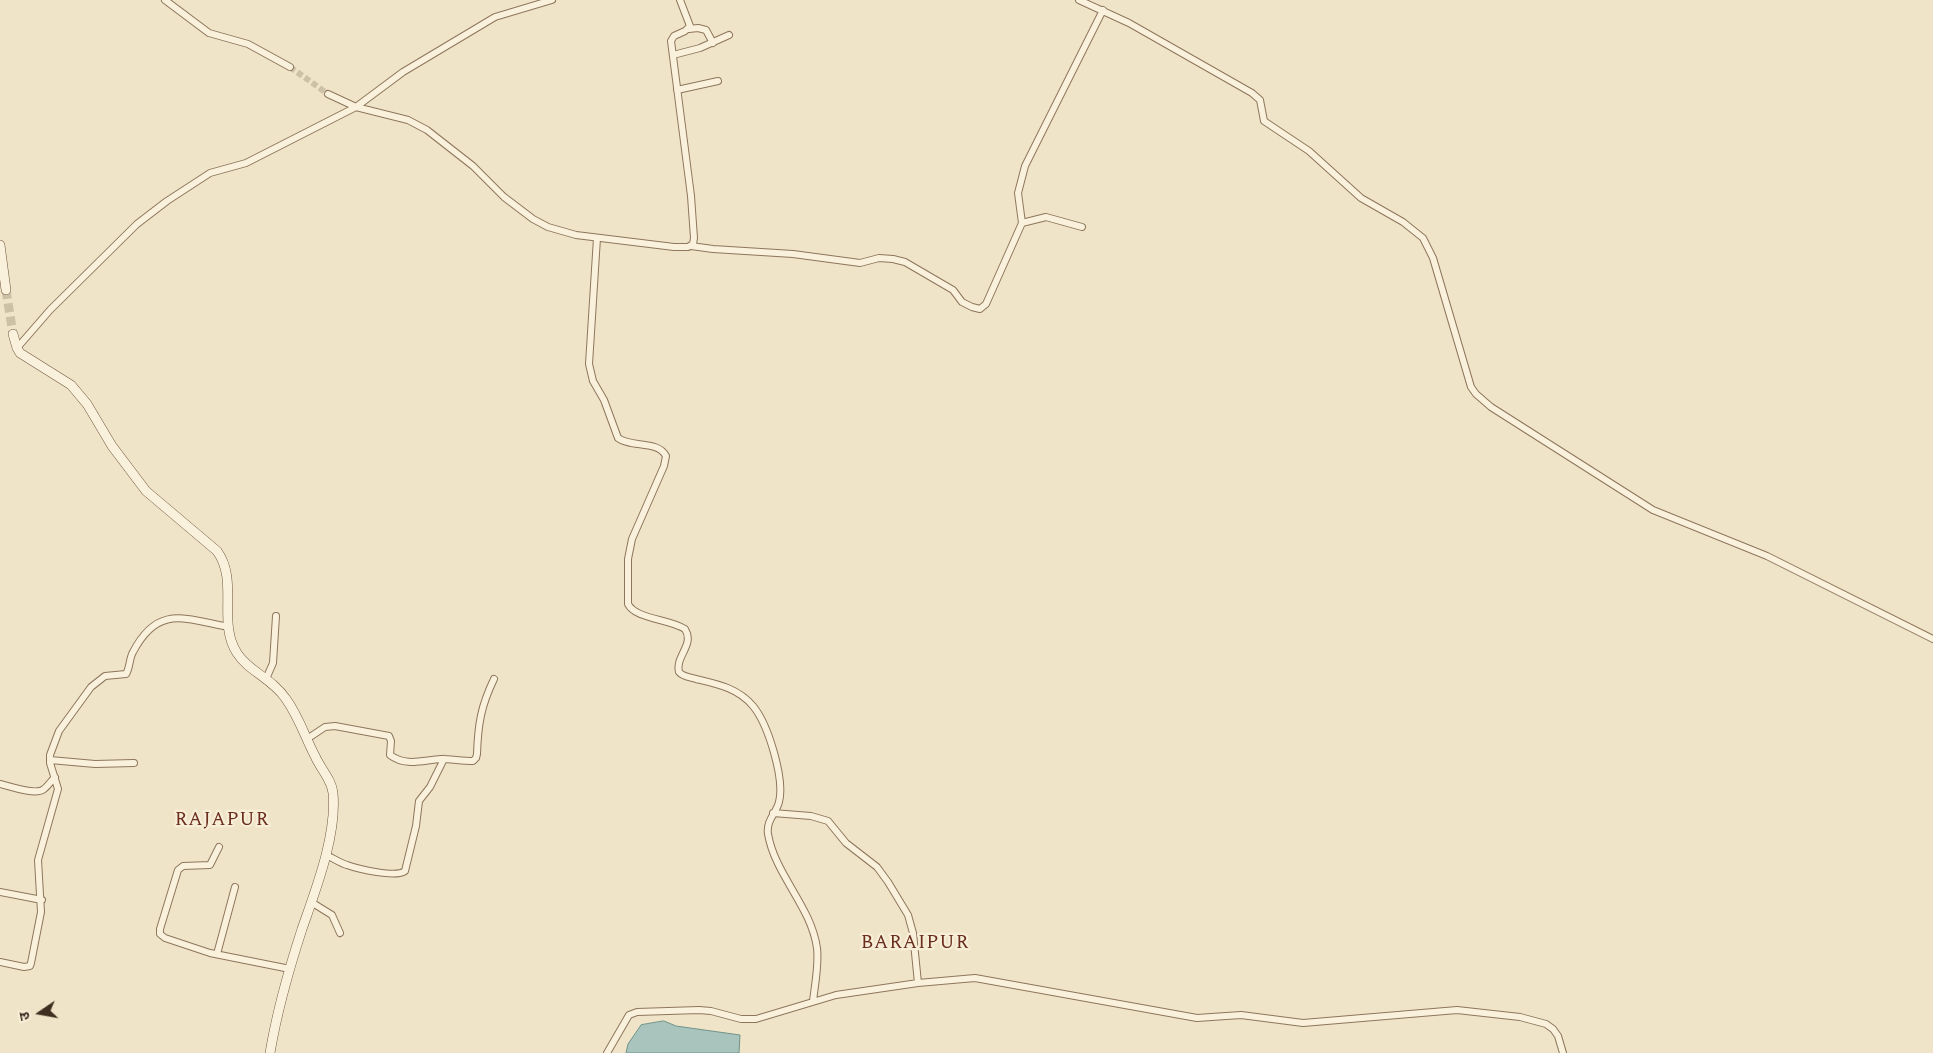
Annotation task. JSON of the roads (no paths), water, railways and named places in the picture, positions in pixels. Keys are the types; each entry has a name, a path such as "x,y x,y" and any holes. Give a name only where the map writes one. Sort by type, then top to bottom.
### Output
{"street":[{"path":"165,0 209,32 248,44 290,67"},
{"path":"16,348 50,310 137,224 167,201 210,173 236,167 356,107 402,72 495,18 552,0"},
{"path":"680,0 689,22 688,29"},
{"path":"1079,0 1103,10 1230,79 1257,96 1264,121 1309,151 1361,198 1414,229 1423,238 1433,258 1471,386 1476,394 1491,407 1653,510 1767,556 1933,639"},
{"path":"328,94 356,107 408,120 427,130 473,166 504,197 533,219 560,232 597,238 687,247 793,254 860,263 879,258 893,259 905,262 932,276 953,290 966,305 977,309 982,308 986,304 1022,223 1018,193 1024,166 1103,10"},
{"path":"687,247 694,238 691,196 672,38 688,29 698,28 706,30 713,43"},
{"path":"673,55 713,43 729,35"},
{"path":"677,90 718,81"},
{"path":"1022,223 1046,217 1082,227"},
{"path":"597,238 589,350 590,373 604,400 618,438 626,442 661,450 666,456 664,466 634,532 629,550 628,604 633,611 668,621 685,629 688,641 679,663 681,675 731,689 746,698 754,707 766,729 779,781 779,800 767,827 773,853 800,902 817,947 813,1001"},
{"path":"0,245 6,290"},
{"path":"13,334 16,348 24,356 72,385 87,404 112,446 146,491 217,551 223,561 227,575 229,627 232,645 238,655 278,688 286,699 331,785 333,792 332,820 326,855 290,969 273,1032 270,1053"},
{"path":"266,679 273,663 276,616"},
{"path":"0,962 24,967 30,966 41,919 42,900 38,860 58,792 50,760 60,731 86,693 104,676 126,674 132,654 145,634 155,624 176,618 229,627"},
{"path":"307,739 329,726 344,726 389,736 392,741 390,755 397,759 413,762 444,759 473,761 476,758 479,716 494,679"},
{"path":"326,855 349,866 393,874 405,872 416,826 419,801 430,787 444,759"},
{"path":"50,760 95,764 134,763"},
{"path":"0,784 29,791 40,791 44,790 55,777"},
{"path":"773,813 812,816 828,821 846,843 877,867 908,915 913,933 918,983"},
{"path":"219,847 210,865 180,868 160,932 165,938 217,954 290,969"},
{"path":"217,954 235,887"},
{"path":"0,892 42,900"},
{"path":"311,902 332,915 340,934"},
{"path":"607,1053 629,1016 637,1012 699,1010 749,1020 836,995 918,983 975,978 1197,1018 1247,1016 1303,1022 1446,1011 1520,1016 1546,1024 1558,1036 1563,1053"}],"water":[{"path":"664,1021 676,1026 740,1035 739,1053 626,1053 628,1044 641,1025"}],"tunnel":[{"path":"290,67 328,94"},
{"path":"6,290 13,334"}],"district":[{"name":"RAJAPUR","path":"222,821"},
{"name":"BARAIPUR","path":"915,944"}]}
